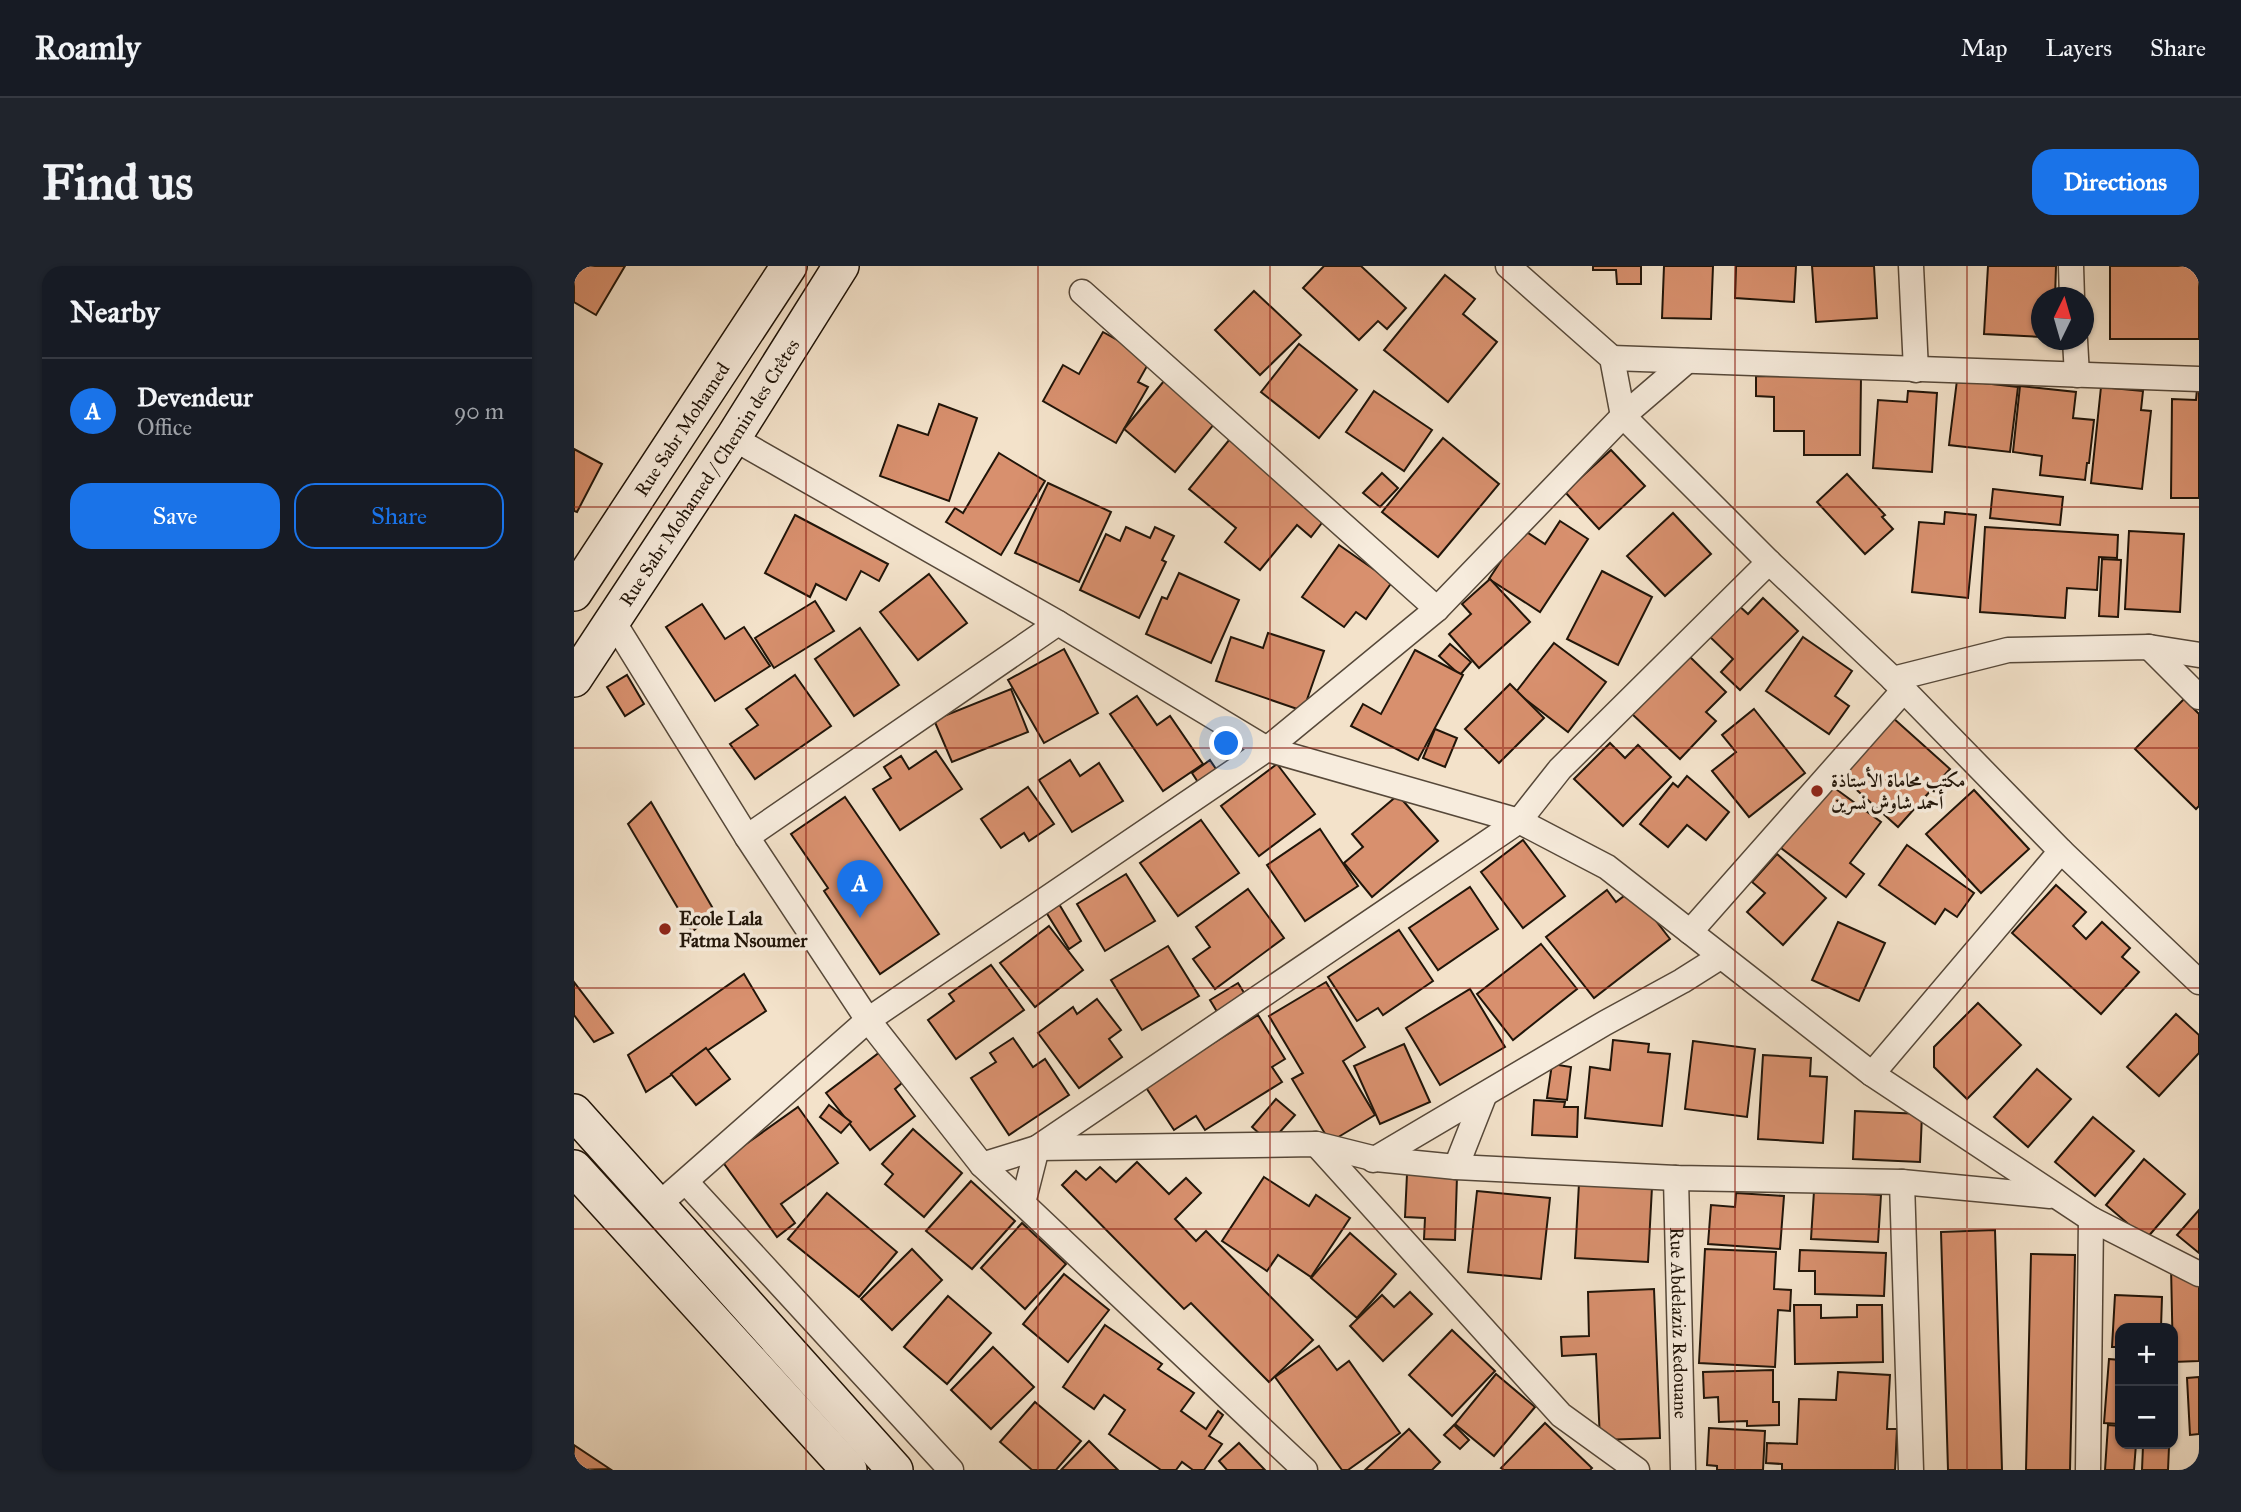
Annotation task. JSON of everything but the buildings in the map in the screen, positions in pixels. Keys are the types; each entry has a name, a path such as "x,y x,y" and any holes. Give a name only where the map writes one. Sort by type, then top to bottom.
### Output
{"main road":[{"name":"Rue Sabr Mohamed","path":"574,593 789,266"},
{"name":"Rue Sabr Mohamed / Chemin des Crêtes","path":"574,679 733,438 841,266"},
{"path":"574,1112 895,1470"},
{"path":"574,1168 849,1470"}],"street":[{"path":"1508,266 1612,358 1623,416 1769,562 1898,685 2061,851 2199,982"},
{"path":"1910,266 1916,370"},
{"path":"2071,266 2072,287"},
{"path":"1082,292 1437,608"},
{"path":"2076,350 2077,375"},
{"path":"1612,358 2199,379"},
{"path":"657,1206 868,1020 1268,749 1437,608 1623,416 1687,362"},
{"path":"733,438 1058,623 1268,749 1519,821 1607,867 1872,1074 2091,1219 2199,1274"},
{"path":"1023,1203 1037,1148 1519,821 1560,769 1769,562"},
{"path":"613,621 747,837 868,1020 982,1165 1305,1470"},
{"path":"747,837 1058,623"},
{"path":"2149,647 2199,697"},
{"path":"1690,932 1898,685 2008,650 2149,647 2199,655"},
{"path":"1872,1074 2061,851"},
{"path":"1336,1168 1376,1159 1720,957"},
{"path":"1456,1167 1484,1096"},
{"path":"982,1165 1037,1148 1316,1144 1376,1159 1456,1167 1676,1178 1902,1182 2054,1196"},
{"path":"1316,1144 1561,1415 1637,1470"},
{"name":"Rue Abdelaziz Redouane","path":"1676,1178 1683,1470"},
{"path":"687,1182 951,1470"},
{"path":"1902,1182 1911,1470"},
{"path":"2088,1470 2091,1219"}],"place":[{"name":"مكتب محاماة الأستاذة أحمد شاوش نسرين","path":"1817,791"},
{"name":"Devendeur","path":"860,918"},
{"name":"Ecole Lala Fatma Nsoumer","path":"665,929"}]}
